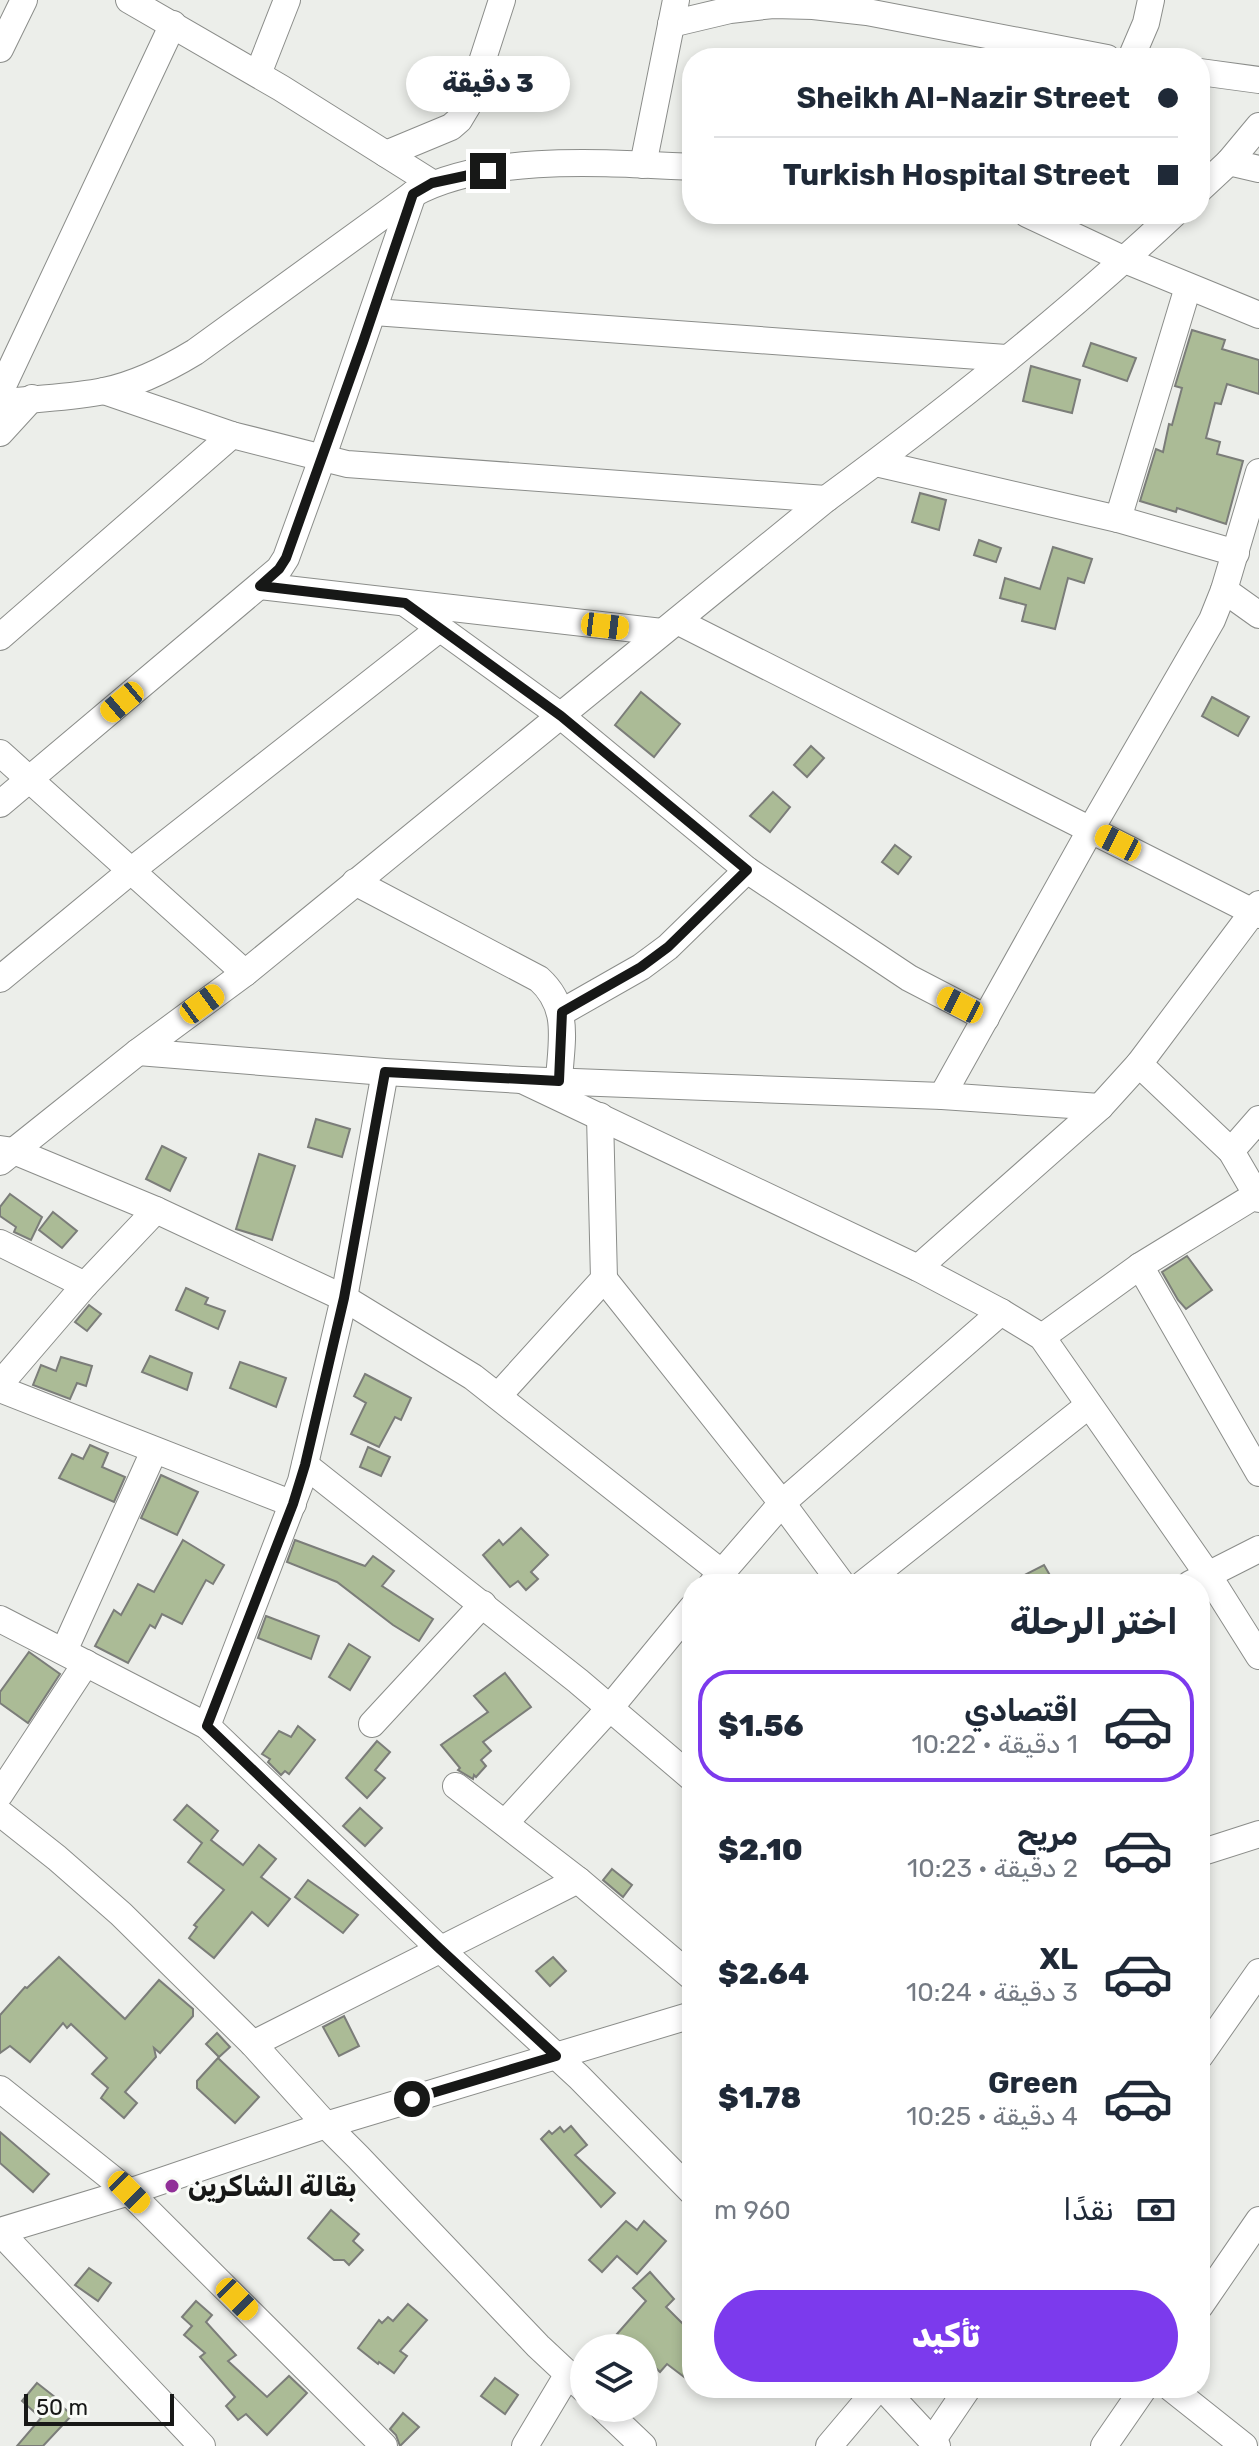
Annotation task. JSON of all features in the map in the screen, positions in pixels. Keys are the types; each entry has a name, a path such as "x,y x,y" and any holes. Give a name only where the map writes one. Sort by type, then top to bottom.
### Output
{"street":[{"path":"0,49 24,0"},
{"path":"258,74 287,0"},
{"path":"386,154 451,127 459,120 468,105 502,0"},
{"path":"1135,48 1146,23 1151,0"},
{"path":"142,3 386,154 423,189"},
{"path":"643,165 674,12 773,5 868,6 1061,48"},
{"path":"0,392 173,24"},
{"path":"1210,73 1259,80"},
{"path":"1210,180 1259,126"},
{"path":"1229,162 1259,169"},
{"path":"0,403 104,391 171,366 423,189 507,167 682,167"},
{"path":"0,804 279,569 286,558 374,312 423,189"},
{"path":"1048,224 1125,260 1259,315"},
{"path":"5,1154 245,973 826,499 876,463 1006,358 1125,260 1163,224"},
{"path":"1118,519 1188,287"},
{"path":"374,312 1006,358"},
{"path":"104,391 232,435 347,464 826,499"},
{"path":"0,433 32,398"},
{"path":"0,637 232,435"},
{"path":"876,463 1118,519 1236,553"},
{"path":"942,1096 1212,620 1236,553 1259,472"},
{"path":"260,586 405,603 670,627 1257,910 1139,1064 1100,1107 918,1268"},
{"path":"1224,590 1259,615"},
{"path":"405,603 561,716 747,870 909,978 986,1018"},
{"path":"0,979 132,870 439,629"},
{"path":"0,753 245,973"},
{"path":"562,1012 641,967 668,947 747,870"},
{"path":"355,882 539,979 551,990 562,1012 559,1081"},
{"path":"138,1052 522,1080 942,1096 1100,1107"},
{"path":"1042,1337 1140,1266 1258,1197 1231,1151 1139,1064"},
{"path":"207,1726 293,1504 305,1465 344,1298 385,1072"},
{"path":"522,1080 918,1268 1042,1337 1089,1405 1195,1574"},
{"path":"600,1116 604,1279 835,1574"},
{"path":"1231,1151 1259,1119"},
{"path":"5,1154 156,1210 344,1298 473,1377 712,1574"},
{"path":"156,1210 85,1285 0,1387 293,1504"},
{"path":"0,1243 85,1285"},
{"path":"1140,1266 1259,1473"},
{"path":"498,1396 604,1279"},
{"path":"720,1574 782,1503 1001,1312"},
{"path":"876,1574 1089,1405"},
{"path":"0,1794 75,1657 154,1451"},
{"path":"305,1465 483,1604 682,1770"},
{"path":"1210,1574 1259,1549"},
{"path":"1210,1594 1259,1656"},
{"path":"372,1724 483,1604"},
{"path":"0,1619 207,1726 579,2077 682,2182"},
{"path":"505,1823 609,1709 682,1620"},
{"path":"456,1786 578,1880 682,1968"},
{"path":"0,1813 121,1914 253,2044 326,2125 570,2376"},
{"path":"1210,1850 1259,1834"},
{"path":"253,2044 578,1880"},
{"path":"1210,2042 1259,1972"},
{"path":"202,2446 0,2232 326,2125 682,2018"},
{"path":"0,2089 129,2192 368,2440"},
{"path":"1210,2291 1259,2220"},
{"path":"525,2446 570,2390"},
{"path":"829,2446 871,2398"},
{"path":"890,2398 934,2444 962,2398"},
{"path":"1104,2446 1137,2398"},
{"path":"1184,2398 1244,2446"},
{"path":"618,2422 643,2446"}],"building":[{"path":"1192,330 1225,340 1222,349 1259,360 1259,394 1227,384 1221,404 1215,403 1206,438 1220,442 1217,454 1243,461 1226,524 1177,508 1176,512 1140,501 1156,449 1163,452 1169,424 1172,425 1182,388 1175,386"},
{"path":"1091,343 1136,358 1127,381 1083,366"},
{"path":"1031,366 1080,380 1072,413 1023,401"},
{"path":"920,493 946,500 939,530 912,522"},
{"path":"979,540 1001,548 996,562 974,555"},
{"path":"1053,547 1092,559 1084,583 1068,578 1055,629 1022,621 1026,605 1000,598 1005,578 1040,589"},
{"path":"641,692 680,724 654,757 615,725"},
{"path":"1212,697 1249,717 1238,736 1202,716"},
{"path":"811,746 824,758 807,777 794,765"},
{"path":"773,792 790,807 770,832 750,816"},
{"path":"895,845 911,857 898,874 882,862"},
{"path":"316,1119 350,1129 342,1157 308,1147"},
{"path":"162,1146 186,1158 170,1191 146,1179"},
{"path":"259,1154 295,1166 272,1240 236,1229"},
{"path":"10,1194 42,1217 31,1240 14,1232 16,1227 0,1216 0,1207"},
{"path":"53,1212 77,1231 62,1248 39,1230"},
{"path":"1187,1256 1212,1290 1186,1309 1162,1272"},
{"path":"186,1288 208,1298 205,1304 225,1311 218,1329 176,1310"},
{"path":"89,1305 101,1314 87,1331 75,1322"},
{"path":"150,1356 192,1373 187,1390 142,1372"},
{"path":"61,1357 92,1366 86,1386 77,1383 70,1399 33,1385 41,1365 56,1371"},
{"path":"240,1362 286,1378 276,1407 230,1388"},
{"path":"365,1374 411,1398 401,1420 395,1417 379,1447 351,1434 366,1403 354,1396"},
{"path":"90,1445 108,1453 102,1467 125,1477 114,1502 59,1478 72,1454 83,1459"},
{"path":"368,1447 390,1457 381,1476 360,1467"},
{"path":"161,1475 198,1492 177,1535 141,1518"},
{"path":"521,1528 548,1555 531,1572 538,1579 526,1590 518,1581 510,1587 483,1555 499,1540 503,1545"},
{"path":"183,1540 224,1565 213,1584 206,1580 182,1624 162,1614 155,1628 150,1625 128,1663 95,1646 114,1610 121,1615 138,1584 154,1592"},
{"path":"295,1540 365,1566 373,1556 394,1571 382,1586 433,1619 419,1641 337,1582 287,1562"},
{"path":"1044,1565 1049,1574 1026,1574"},
{"path":"266,1616 319,1636 311,1659 258,1638"},
{"path":"349,1644 370,1657 350,1690 329,1677"},
{"path":"29,1652 60,1674 28,1723 0,1703 0,1692"},
{"path":"505,1673 531,1707 483,1742 491,1751 481,1760 486,1766 473,1779 458,1770 460,1768 441,1745 488,1712 474,1696"},
{"path":"298,1726 315,1740 289,1774 285,1771 281,1775 268,1762 270,1759 262,1754 279,1731 291,1737"},
{"path":"377,1741 390,1752 375,1770 385,1778 367,1798 346,1778"},
{"path":"187,1805 218,1831 211,1840 243,1865 259,1845 276,1859 261,1877 290,1899 268,1926 252,1912 214,1958 189,1938 197,1927 194,1925 224,1890 188,1862 202,1843 174,1820"},
{"path":"360,1808 382,1828 365,1846 343,1826"},
{"path":"612,1869 632,1885 623,1897 603,1880"},
{"path":"308,1880 358,1915 343,1933 295,1897"},
{"path":"59,1957 125,2019 159,1980 193,2009 193,2016 160,2053 154,2048 156,2057 125,2092 137,2103 124,2118 101,2098 108,2088 92,2074 107,2058 71,2024 67,2028 63,2023 30,2062 10,2046 0,2053 0,2015 25,1987"},
{"path":"553,1957 566,1971 550,1986 536,1971"},
{"path":"344,2016 359,2046 339,2056 323,2027"},
{"path":"217,2033 230,2047 219,2057 206,2044"},
{"path":"218,2058 259,2097 235,2123 197,2088 197,2081"},
{"path":"571,2126 587,2145 575,2155 615,2193 601,2207 541,2139 549,2131 552,2134 560,2127 564,2132"},
{"path":"0,2132 49,2174 33,2192 0,2163"},
{"path":"331,2210 359,2234 353,2241 363,2250 349,2265 344,2260 334,2260 308,2238"},
{"path":"626,2221 637,2230 644,2221 666,2241 637,2274 617,2256 602,2272 589,2260"},
{"path":"89,2268 111,2283 98,2301 75,2285"},
{"path":"650,2272 674,2299 666,2307 682,2323 682,2375 667,2364 660,2372 658,2370 658,2334 617,2334 646,2301 633,2288"},
{"path":"196,2301 212,2315 206,2322 236,2355 228,2361 267,2397 289,2376 307,2393 267,2435 246,2414 238,2420 226,2406 235,2397 200,2357 205,2353 184,2335 192,2326 182,2317"},
{"path":"408,2304 427,2320 400,2351 407,2356 394,2373 358,2348 379,2320 382,2323 388,2317 393,2321"},
{"path":"495,2378 518,2395 505,2414 481,2396"},
{"path":"37,2383 72,2415 43,2446 17,2446 41,2418 22,2401"},
{"path":"403,2413 419,2427 400,2446 390,2429"}],"place":[{"name":"بقالة الشاكرين","path":"172,2186"}],"route":[{"path":"412,2099 556,2056 207,1726 301,1481 344,1298 385,1072 559,1081 562,1012 641,967 668,947 747,870 561,716 405,603 260,586 286,558 413,194 432,183 488,171"}]}
